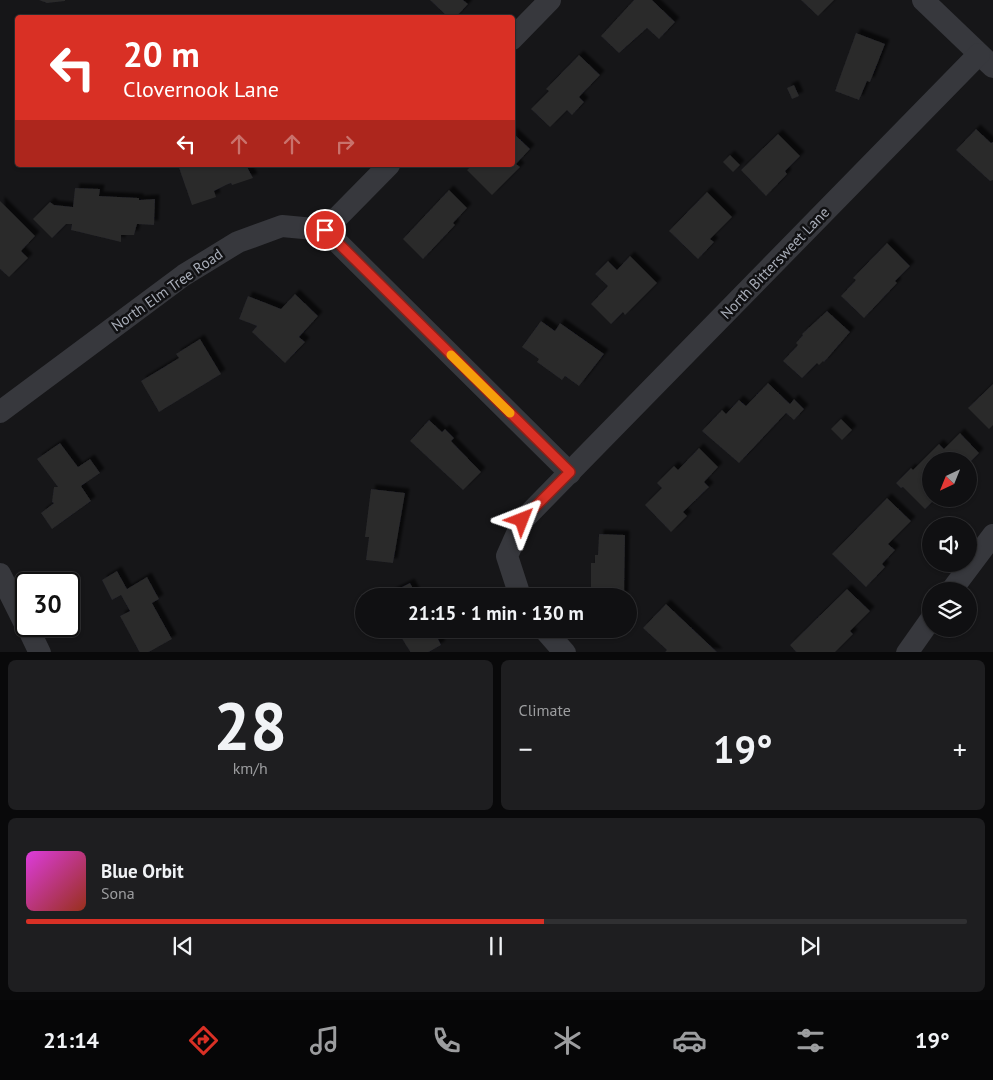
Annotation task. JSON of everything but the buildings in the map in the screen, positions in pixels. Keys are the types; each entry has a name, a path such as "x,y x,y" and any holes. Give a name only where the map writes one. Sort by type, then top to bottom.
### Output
{"street":[{"path":"515,36 550,0"},
{"path":"923,0 986,61"},
{"name":"North Bittersweet Lane","path":"517,588 507,556 522,520 986,61"},
{"path":"387,167 325,230 570,472"},
{"name":"North Elm Tree Road","path":"0,412 184,275 238,242 282,226 325,230"},
{"path":"959,582 991,542"},
{"path":"0,574 15,604"},
{"path":"908,652 922,632"},
{"path":"32,637 40,652"},
{"path":"552,638 565,652"}],"slow traffic":[{"path":"451,355 510,413"}],"route":[{"path":"325,230 570,472 522,520"}]}
